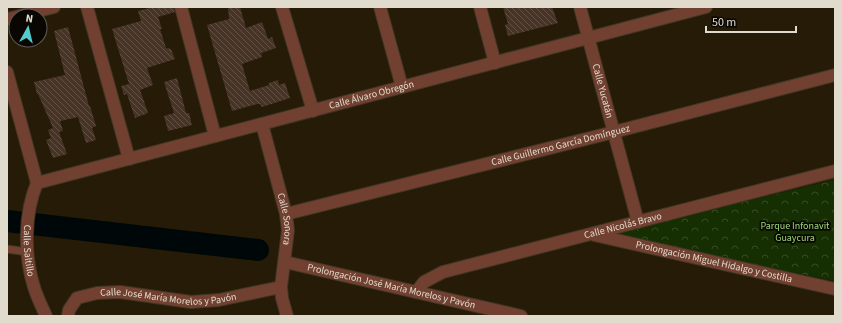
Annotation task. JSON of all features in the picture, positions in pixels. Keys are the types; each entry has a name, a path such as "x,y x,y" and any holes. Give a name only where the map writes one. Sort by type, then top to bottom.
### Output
{"street":[{"path":"87,7 129,159"},
{"path":"181,7 215,136"},
{"path":"282,7 313,111"},
{"path":"380,7 402,87"},
{"path":"480,7 495,63"},
{"name":"Calle Yucatán","path":"580,7 638,222"},
{"name":"Calle Álvaro Obregón","path":"37,183 706,7"},
{"path":"7,72 37,183"},
{"name":"Calle Guillermo García Domínguez","path":"286,214 835,75"},
{"name":"Calle Sonora","path":"262,124 286,214 288,230 281,287 282,298 287,316"},
{"name":"Calle Nicolás Bravo","path":"416,292 424,282 443,272 835,171"},
{"name":"Calle Saltillo","path":"37,183 31,197 27,223 28,252 34,287 46,316"},
{"name":"Prolongación Miguel Hidalgo y Costilla","path":"593,234 835,289"},
{"name":"Prolongación José María Morelos y Pavón","path":"285,262 416,292 500,314 521,316"},
{"name":"Calle José María Morelos y Pavón","path":"68,316 69,310 77,298 97,293 120,292 191,302 219,300 281,287"}],"lane":[{"path":"7,249 28,252"}],"green space":[{"name":"Parque Infonavit Guaycura","path":"835,180 835,281 605,234"}],"building":[{"path":"153,7 174,7 175,12 158,17 166,48 171,49 175,59 147,68 153,85 140,90 148,113 135,118 127,94 124,95 121,86 129,84 112,29 141,21 138,11"},
{"path":"228,7 240,7 246,28 262,22 268,39 272,37 276,48 261,53 262,57 242,64 250,91 269,85 269,83 278,80 279,85 285,83 290,98 262,107 260,104 257,104 232,111 207,25 229,19"},
{"path":"503,7 552,7 558,23 508,36 505,25 508,24"},
{"path":"68,27 89,106 96,126 92,128 96,140 86,143 78,117 60,121 63,131 59,132 67,154 53,158 46,140 51,138 48,130 53,128 37,94 34,82 65,75 54,31"},
{"path":"177,78 186,113 189,113 192,125 168,131 164,116 174,113 164,82"}],"waterway":[{"path":"7,221 258,250"}]}
